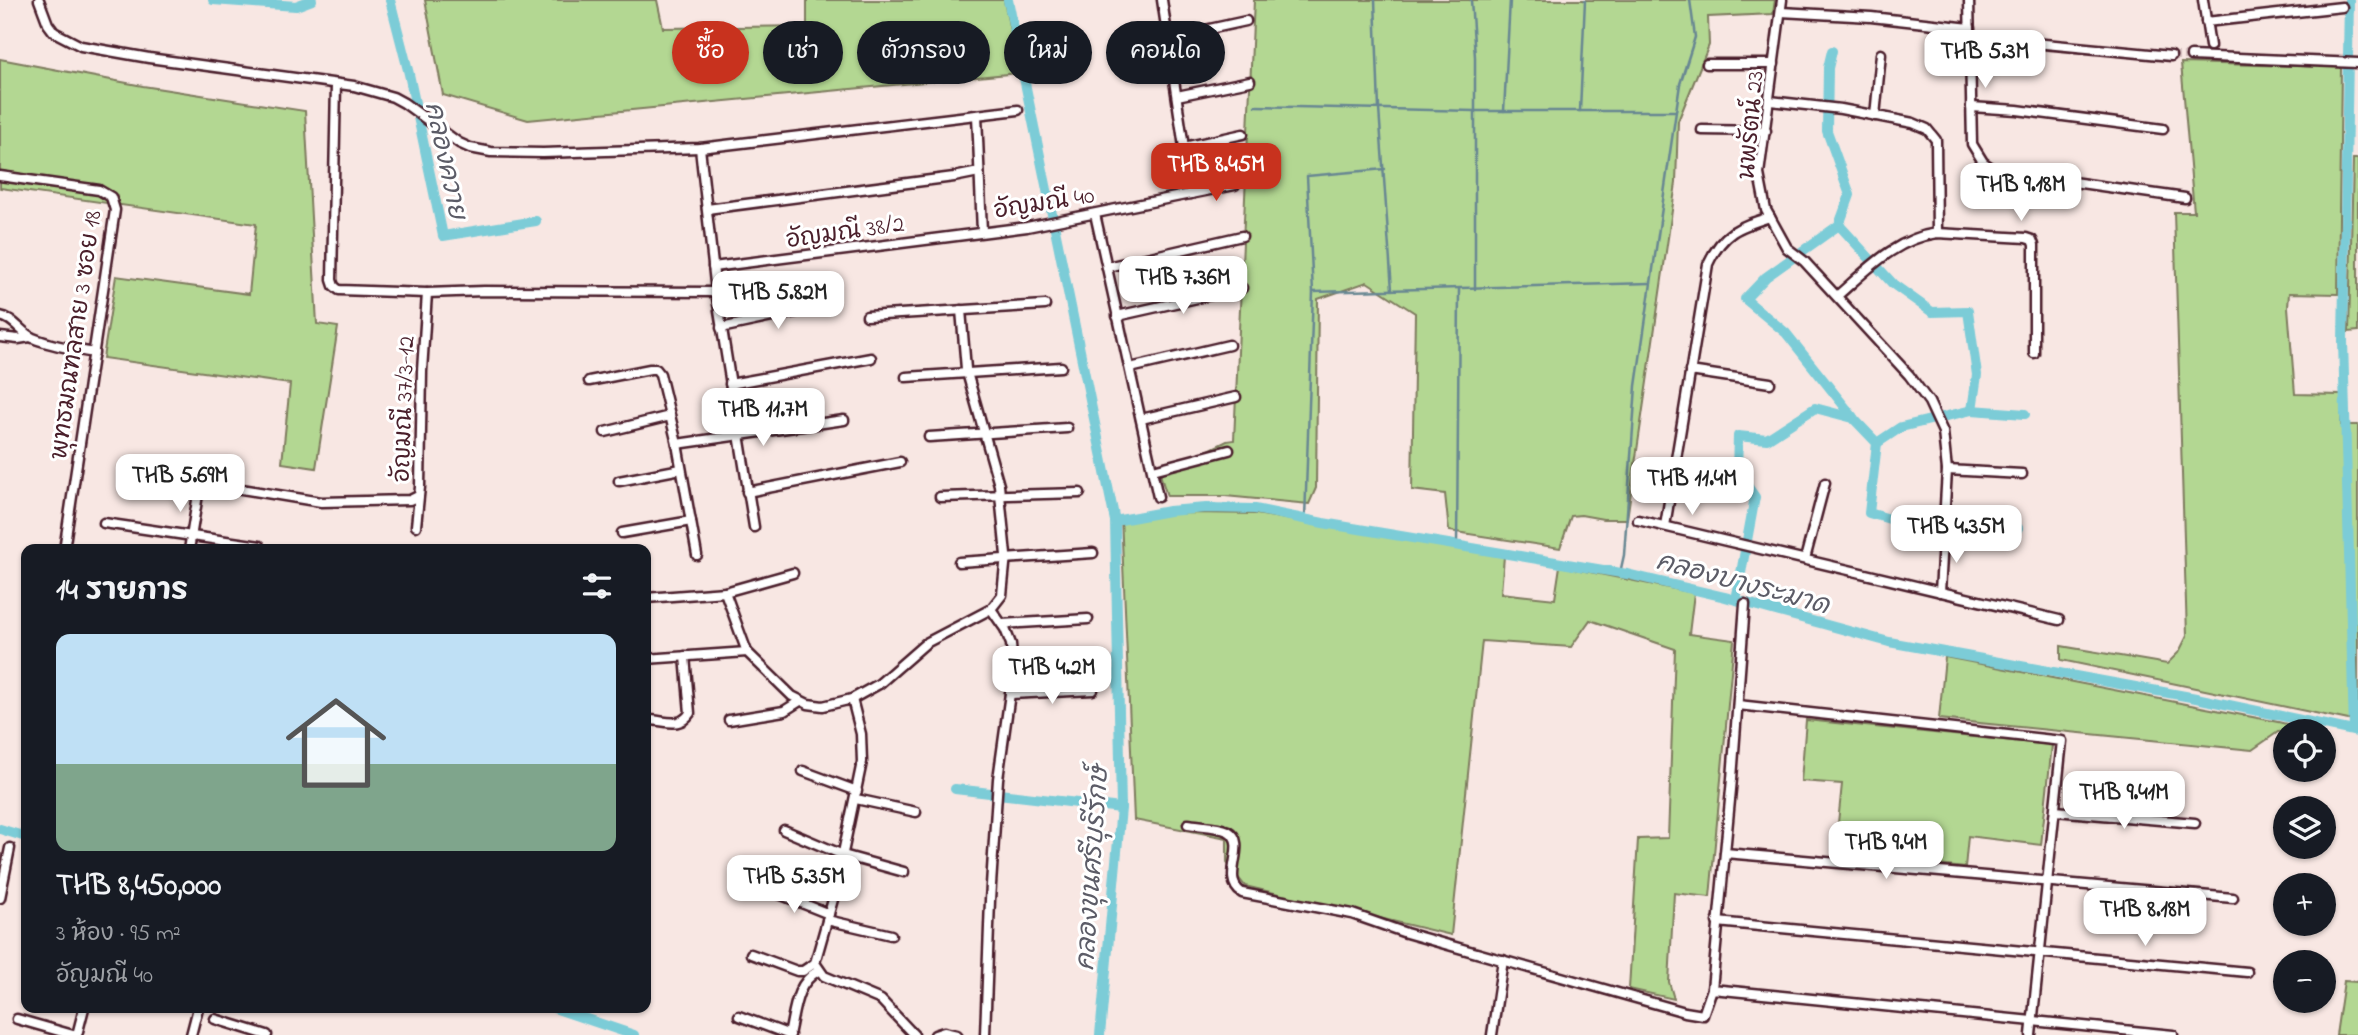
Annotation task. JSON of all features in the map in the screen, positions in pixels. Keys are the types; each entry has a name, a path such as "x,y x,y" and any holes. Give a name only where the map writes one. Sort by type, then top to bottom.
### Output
{"street":[{"path":"39,0 41,10 54,32 81,46 372,91 404,103 459,143 491,152 701,148 1018,110"},
{"path":"1162,0 1165,21"},
{"name":"นพรัตน์ 23","path":"1782,0 1759,174 1766,210 1787,248 1804,261 1837,296"},
{"path":"1969,0 1972,144 1983,162 1996,170 2185,198"},
{"path":"2203,0 2210,46"},
{"path":"2206,22 2342,7"},
{"path":"1780,12 1871,17 1970,32 2171,56"},
{"path":"1225,26 1247,21"},
{"path":"1875,116 1881,54"},
{"path":"2191,56 2358,63"},
{"path":"1707,64 1774,64"},
{"path":"1177,96 1250,81"},
{"path":"335,84 334,286 346,292 716,292"},
{"path":"1175,84 1191,194"},
{"path":"1770,101 1840,109 1913,123 1927,129 1936,140 1937,233"},
{"path":"1971,107 2017,110 2163,129"},
{"path":"977,115 982,232"},
{"path":"1702,130 1766,131"},
{"path":"1184,147 1243,134"},
{"path":"701,148 721,328 754,527"},
{"path":"707,209 979,172"},
{"name":"พุทธมณฑลสาย 3 ซอย 18","path":"0,176 99,190 111,197 115,210 65,544"},
{"name":"อัญมณี 40","path":"982,232 1027,227 1235,185"},
{"path":"1091,215 1107,267 1158,497"},
{"path":"1665,526 1708,264 1716,247 1730,232 1770,217"},
{"name":"อัญมณี 38/2","path":"713,267 982,232"},
{"path":"1940,592 1947,470 1943,432 1929,402 1909,375 1837,296 1886,253 1909,240 1937,233 2026,238 2032,240 2034,353"},
{"path":"1107,267 1242,236"},
{"path":"1118,316 1242,288"},
{"name":"อัญมณี 37/3-12","path":"416,526 428,293"},
{"path":"721,328 829,305"},
{"path":"867,316 1045,305"},
{"path":"725,592 747,652 792,696 807,704 823,706 852,699 879,684 926,643 991,609 1002,595 1006,559 1000,495 968,373 961,310"},
{"path":"0,316 9,318 30,337 94,353"},
{"path":"0,337 30,337"},
{"path":"1130,368 1229,345"},
{"path":"730,384 871,358"},
{"path":"905,377 1061,368"},
{"path":"589,380 656,369 660,374 677,444 697,555"},
{"path":"1690,371 1770,383"},
{"path":"1141,419 1236,397"},
{"path":"605,432 670,416"},
{"path":"677,444 844,420"},
{"path":"929,437 1067,428"},
{"path":"1153,470 1229,450"},
{"path":"747,492 900,462"},
{"path":"619,481 681,469"},
{"path":"1947,470 2022,474"},
{"path":"137,472 321,502 410,500 418,496"},
{"path":"190,544 200,482"},
{"path":"1805,559 1825,483"},
{"path":"940,497 1080,493"},
{"path":"1638,520 2059,620"},
{"path":"622,533 691,521"},
{"path":"104,523 246,544"},
{"path":"959,562 1093,553"},
{"path":"651,598 725,592 793,573"},
{"path":"1188,824 1225,830 1234,836 1236,844 1233,881 1235,888 1242,893 1352,914 1503,961 1703,1015 1712,989 1745,604"},
{"path":"985,1035 998,779 1013,672 1011,644 1002,624 991,609"},
{"path":"1002,624 1088,619"},
{"path":"651,659 747,652"},
{"path":"651,720 678,723 685,720 690,713 685,656"},
{"path":"1010,694 1093,690"},
{"path":"739,1016 790,1035 802,985 817,967 863,762 861,734 852,699"},
{"path":"729,720 784,711 800,701"},
{"path":"1738,705 2062,741 2031,1035"},
{"path":"803,771 856,795 916,813"},
{"path":"2055,811 2195,823"},
{"path":"783,830 844,855 904,872"},
{"path":"0,898 10,848"},
{"path":"1725,853 2233,898"},
{"path":"769,890 828,917 891,935"},
{"path":"1717,922 2247,972"},
{"path":"751,954 797,971 817,967"},
{"path":"1492,1035 1503,961"},
{"path":"817,967 824,976 881,1000 914,1035"},
{"path":"1712,989 2173,1035"},
{"path":"17,1019 75,1035 82,1013"},
{"path":"191,1035 197,1013"},
{"path":"215,1019 267,1035"},
{"path":"934,1035 944,1032 957,1035"}],"green space":[{"path":"425,0 657,0 663,28 672,28 672,84 749,84 749,27 763,27 763,84 843,84 843,21 807,21 807,0 1004,0 1008,21 1004,21 1004,74 990,76 990,21 857,21 857,84 903,84 528,120 443,95"},
{"path":"1254,0 1775,0 1773,14 1708,17 1709,45 1678,121 1676,183 1627,519 1571,516 1560,548 1449,531 1445,494 1412,490 1415,313 1367,282 1318,299 1316,488 1309,504 1225,496 1167,496 1160,474 1234,440"},
{"path":"0,59 143,86 305,111 317,324 338,327 316,468 282,463 290,384 103,358 116,276 249,294 256,224 0,188"},
{"path":"2181,63 2341,67 2338,294 2289,293 2288,307 2295,394 2341,395 2341,425 2358,425 2358,722 2061,660 2061,646 2167,664 2179,652 2187,636 2174,212 2194,212"},
{"path":"2353,159 2358,159 2358,331 2349,332"},
{"path":"1256,514 1504,556 1501,593 1555,599 1560,566 1694,593 1689,634 1734,640 1710,897 1674,893 1669,982 1674,999 1629,989 1638,839 1668,838 1675,649 1590,620 1571,647 1482,641 1451,935 1245,886 1227,863 1227,838 1134,820 1121,516"},
{"path":"1945,657 2273,721 2273,735 2252,750 1939,719"},
{"path":"1806,720 2052,745 2041,845 1968,836 1965,868 1881,859 1881,827 1838,823 1842,784 1801,781"},
{"path":"2344,981 2358,982 2358,1035 2336,1035"}],"waterway":[{"path":"213,0 296,6 312,0"},
{"name":"คลองควาย","path":"390,0 409,74 443,236 536,221"},
{"name":"คลองขุนศรีบุรีรักษ์","path":"1008,0 1115,521 1121,808 1100,1035"},
{"path":"1375,0 1379,109 1392,290"},
{"path":"1471,0 1475,57 1475,289"},
{"path":"1504,111 1510,0"},
{"path":"1580,111 1585,0"},
{"path":"1620,573 1624,555 1636,386 1680,84 1695,37 1690,0"},
{"path":"2349,0 2343,341 2354,731"},
{"path":"1832,51 1828,68 1827,131 1850,195 1839,225 1766,277 1745,299 1786,333 1853,417"},
{"path":"1255,106 1475,111 1675,111"},
{"path":"1305,519 1313,292 1307,176 1385,169"},
{"path":"1839,225 1893,284 1932,312 1968,311 1977,375 1972,410 2025,414"},
{"path":"1313,292 1651,283"},
{"path":"1457,545 1459,289"},
{"path":"1736,600 1755,497 1737,471 1738,436 1767,439 1815,408 1853,418 1877,443 1869,513 1900,522 1977,523 2018,528"},
{"path":"1877,443 1901,427 1972,410"},
{"name":"คลองบางระมาด","path":"1115,521 1169,511 1206,508 1255,509 1627,574 1725,597 1889,642 2196,698 2358,732"},
{"path":"955,789 1121,808"},
{"path":"0,829 21,835"},
{"path":"569,1013 634,1035"}],"tunnel":[{"path":"2171,56 2191,56"}]}
